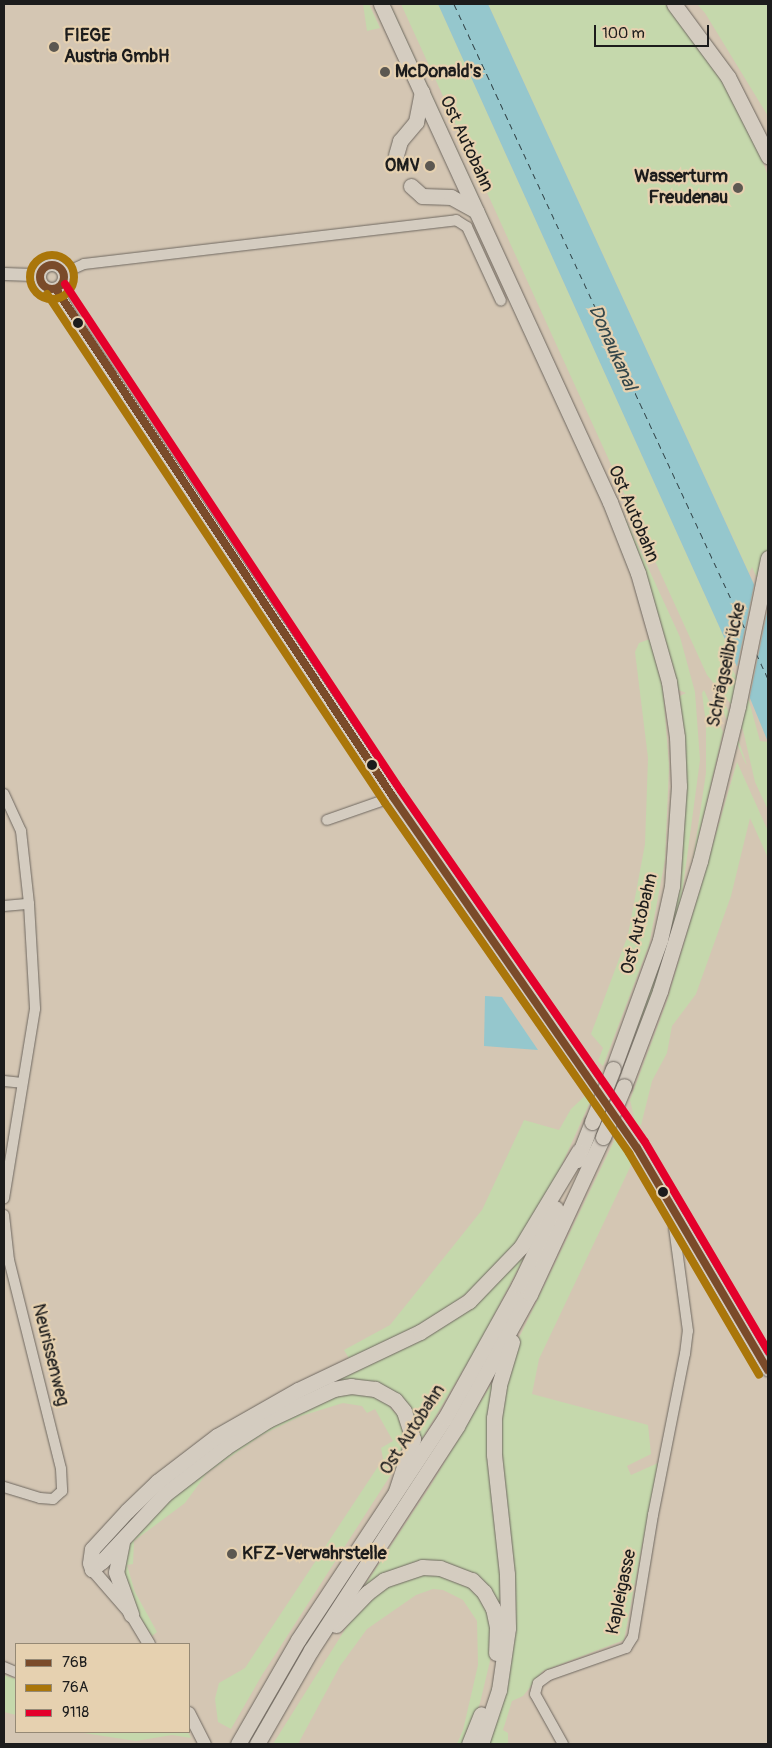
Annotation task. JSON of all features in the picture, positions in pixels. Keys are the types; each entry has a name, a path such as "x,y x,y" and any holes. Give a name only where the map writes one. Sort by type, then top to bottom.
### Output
{"highway":[{"name":"Ost Autobahn","path":"238,1744 298,1640 445,1418 492,1336 551,1219 592,1122 660,940 672,886 679,786 677,737 669,682 638,574 610,502 381,4"},
{"path":"679,9 728,77 768,156"},
{"path":"396,155 397,137 416,122 422,92"},
{"path":"411,186 422,196 451,197 477,212"},
{"name":"Schrägseilbrücke","path":"721,779 768,558"},
{"name":"Ost Autobahn","path":"257,1744 311,1650 457,1426 530,1294 604,1137 624,1086 675,946 721,779"},
{"path":"396,1491 412,1446 408,1418 389,1396 375,1389 351,1386 304,1401 242,1436 172,1488 92,1569 88,1558 96,1544 157,1482 199,1449 261,1409 420,1332 468,1301 520,1247 579,1151"},
{"path":"481,1744 499,1690 508,1628 508,1574 494,1454 494,1418 510,1348 530,1294"},
{"path":"125,1535 118,1554 116,1572 131,1614"},
{"path":"311,1650 325,1641 367,1593 384,1580 422,1567 456,1572 472,1580 484,1592 493,1608 497,1627 490,1686 469,1744"}],"main road":[{"path":"4,274 40,275 50,265 58,266 64,273 63,283 56,289"},
{"path":"40,275 43,285 56,289 72,318 393,796 637,1148 681,1219 768,1370"},
{"path":"92,1569 131,1614 148,1643"},
{"path":"190,1715 205,1744"}],"street":[{"path":"64,273 84,264 456,220 467,227 501,301"},
{"path":"4,794 21,831 29,904 34,1009 4,1198"},
{"path":"327,820 393,796"},
{"path":"4,906 29,904"},
{"path":"4,1082 22,1083"},
{"name":"Neurissenweg","path":"4,1215 9,1260 61,1469 62,1491 54,1499 4,1487"},
{"name":"Kapleigasse","path":"563,1744 535,1694 538,1683 549,1675 626,1648 633,1637 688,1331 674,1228 681,1219"}],"green space":[{"path":"363,4 369,4 380,28 367,31"},
{"path":"387,4 390,4 490,222 489,222"},
{"path":"401,4 438,4 733,657 729,663 749,701 760,741 768,742 768,810 755,782 743,730 730,703 707,675"},
{"path":"488,4 665,4 715,67 753,137 768,176 768,602 752,567 749,573"},
{"path":"697,4 768,4 768,116 705,13"},
{"path":"498,241 680,637 695,692 700,760 681,902 652,994 629,1049 661,953 678,697 686,693 676,689 660,622 640,561"},
{"path":"650,639 663,689 669,766 665,860 649,945 603,1066 598,1061 603,1048 591,1034 628,935 645,844 648,758 635,652 639,643"},
{"path":"704,690 723,732 692,866 706,773 706,724 702,693"},
{"path":"716,695 727,708 747,765 745,762"},
{"path":"737,762 768,831 768,858 750,818 731,896 696,994 672,1026 667,1053 652,1081 641,1125 636,1126 630,1100 667,1001"},
{"path":"587,1094 591,1100 558,1173 521,1240 484,1280 425,1325 350,1360 344,1350 390,1325 482,1210 524,1120 559,1130 571,1109"},
{"path":"616,1137 633,1161 539,1359 532,1394 648,1425 651,1454 627,1466 631,1475 658,1463 624,1640 543,1671 523,1696 512,1701 503,1730 508,1733 508,1744 485,1744 503,1691 498,1459 501,1392 517,1342"},
{"path":"531,1244 480,1342 419,1444 403,1404 348,1384 261,1420 93,1559 142,1502 235,1430 406,1344"},
{"path":"496,1376 503,1570 500,1663 488,1705 497,1663 492,1597 435,1563 359,1594 431,1485"},
{"path":"365,1392 384,1401 400,1418 406,1439 401,1459 262,1675 231,1729 218,1722 215,1699 219,1683 245,1668 383,1459 381,1448 393,1441 375,1409 367,1413 362,1406 343,1403 301,1416 262,1435 207,1473 185,1503 134,1541 133,1564 127,1565 135,1592 157,1632 152,1636 128,1598 122,1580 122,1551 160,1503 264,1427 340,1393"},
{"path":"427,1573 448,1575 476,1592 487,1606 492,1629 490,1661 480,1703 466,1744 457,1744 463,1730 478,1665 477,1621 463,1600 443,1590 433,1589 416,1595 367,1629 340,1666 298,1744 273,1744 351,1620 386,1587"},
{"path":"4,1675 15,1679 15,1715 4,1712"},
{"path":"84,1733 188,1733 191,1738 172,1735 136,1741"}],"water":[{"name":"Donaukanal","path":"438,4 488,4 768,615 768,742 733,657"},
{"path":"485,996 502,997 538,1050 484,1046"}],"pier":[{"path":"755,580 768,608 749,701 736,671"}],"ferry route":[{"path":"454,4 746,631"},
{"path":"756,653 768,679"}],"transit line":[{"name":"76A","path":"48,255 56,255 68,261 74,277 68,293 56,299 48,299 36,293 30,281 30,273 36,261 48,255"},
{"name":"76B","path":"52,265 61,268 64,277 61,286 52,289 43,286 40,277 43,268 52,265"},
{"name":"9118","path":"65,284 401,791 645,1142 768,1351"},
{"name":"76B","path":"56,289 393,797 637,1148 768,1370"},
{"name":"76A","path":"47,294 385,803 629,1153 759,1375"}],"place":[{"name":"FIEGE Austria GmbH","path":"54,47"},
{"name":"McDonald's","path":"385,72"},
{"name":"OMV","path":"430,166"},
{"name":"Wasserturm Freudenau","path":"738,188"},
{"name":"KFZ-Verwahrstelle","path":"232,1554"}]}
